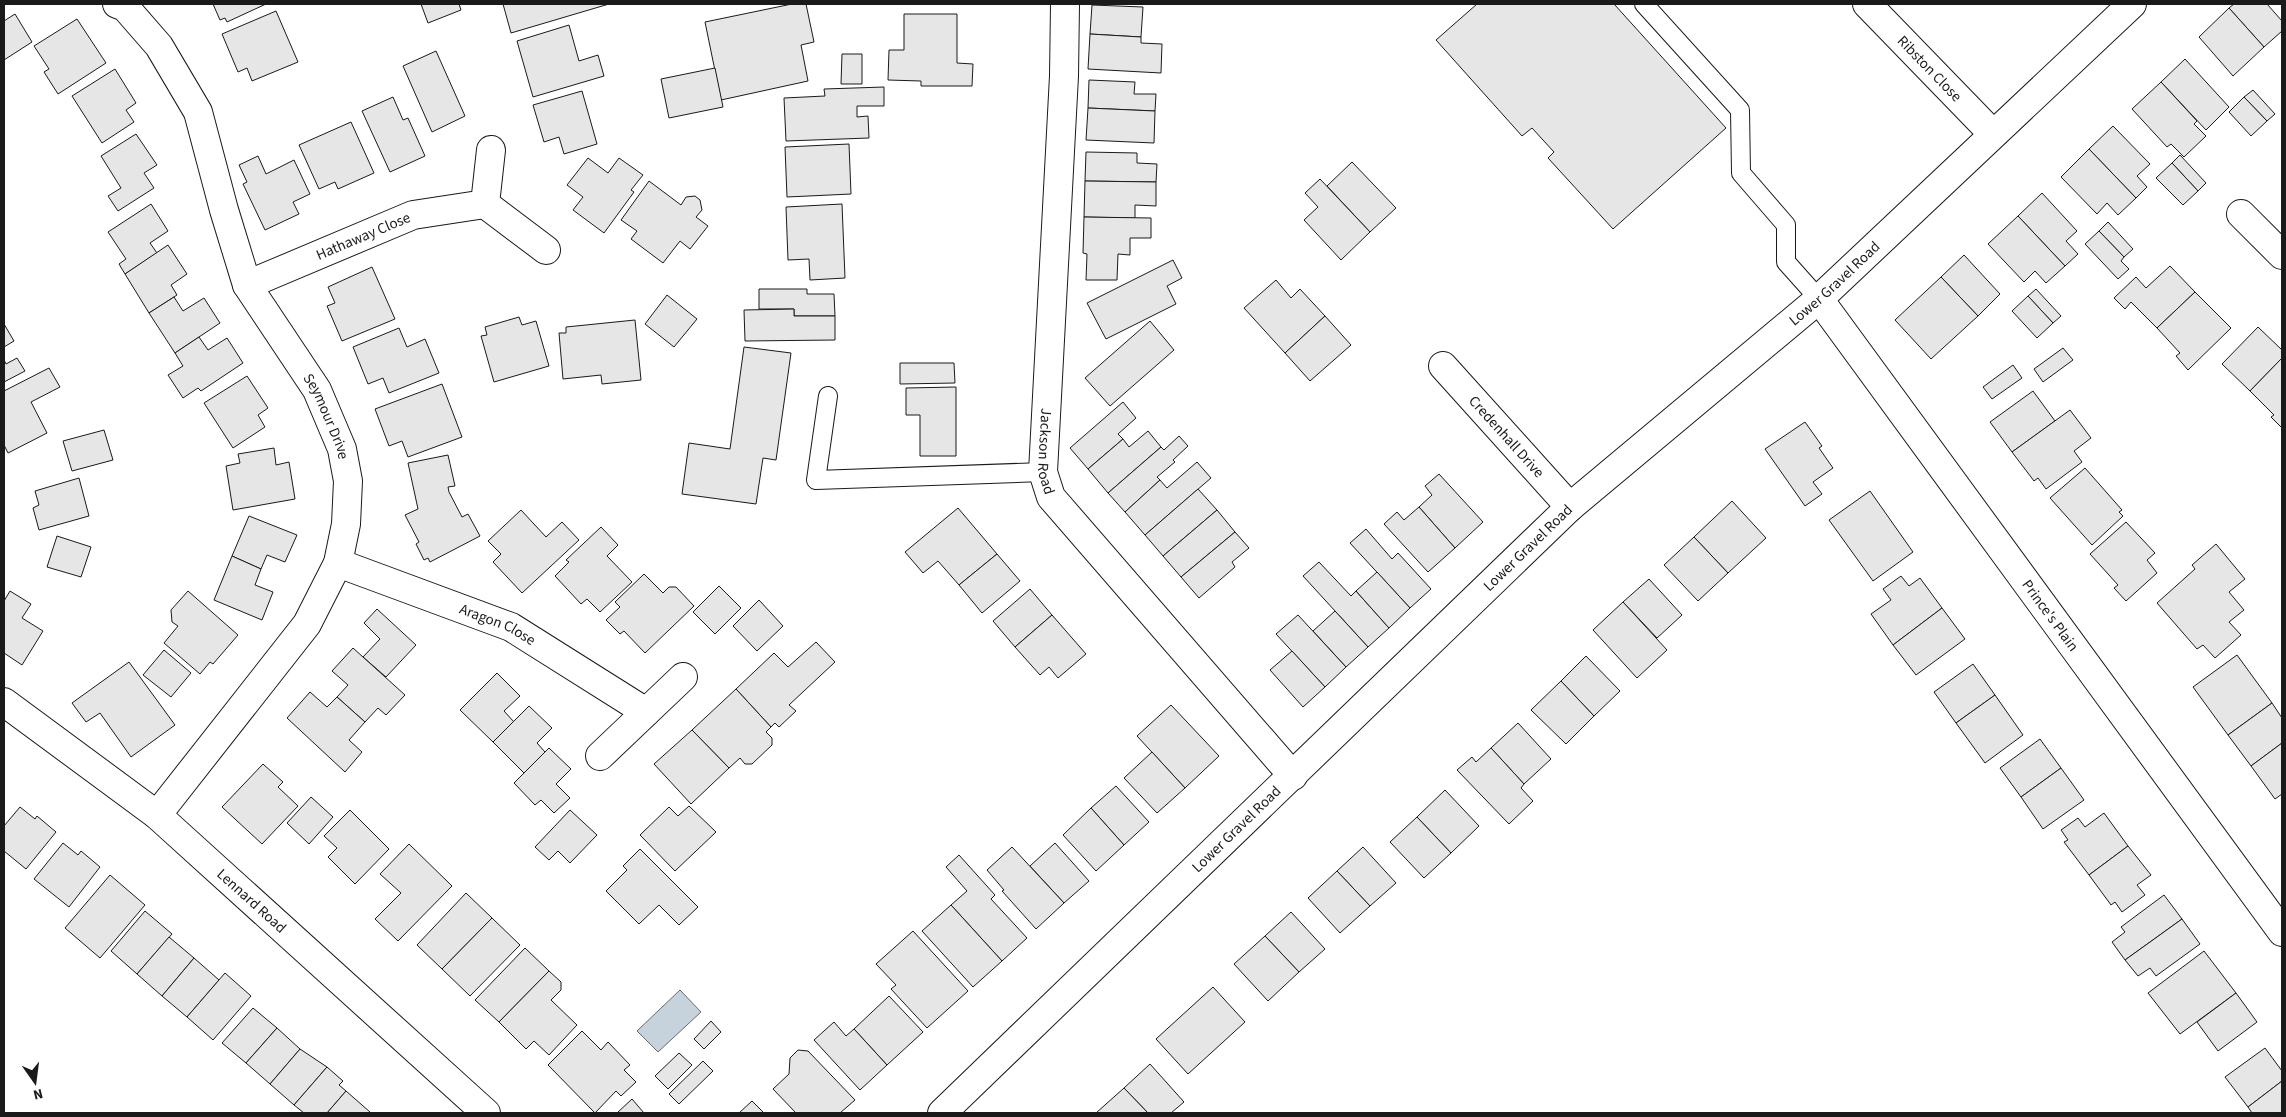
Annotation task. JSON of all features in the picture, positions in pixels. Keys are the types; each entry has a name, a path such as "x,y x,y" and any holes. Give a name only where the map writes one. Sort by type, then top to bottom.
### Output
{"street":[{"name":"Jackson Road","path":"1065,4 1064,76 1043,472 1051,497 1293,776"},
{"name":"Ribston Close","path":"1867,4 1993,134"},
{"name":"Lower Gravel Road","path":"942,1113 1570,507 1819,299 2132,4"},
{"name":"Seymour Drive","path":"123,5 160,46 198,112 224,210 247,286 317,390 342,450 348,481 346,516 338,563 307,624 157,814"},
{"path":"491,150 485,204 546,250"},
{"name":"Hathaway Close","path":"247,286 413,215 485,204"},
{"path":"2241,214 2282,255"},
{"name":"Prince's Plain","path":"1819,299 2282,932"},
{"name":"Credenhall Drive","path":"1443,366 1570,507"},
{"name":"Aragon Close","path":"338,563 511,627 646,712"},
{"path":"600,756 683,677"},
{"name":"Lennard Road","path":"4,702 157,814 486,1113"}],"lane":[{"path":"1644,4 1740,110 1741,173 1786,225 1786,262 1819,299"},
{"path":"828,396 816,480 1043,472"}],"shaded area":[{"path":"680,990 701,1012 658,1052 637,1031"}],"building":[{"path":"213,4 266,4 227,22 225,18 220,20"},
{"path":"421,4 459,4 461,10 428,23"},
{"path":"503,4 609,4 511,33"},
{"path":"792,4 806,4 814,42 801,45 808,81 721,100 705,22"},
{"path":"1477,4 1614,4 1726,128 1613,229 1548,158 1554,152 1532,128 1522,136 1436,40"},
{"path":"2234,4 2267,4 2282,21 2282,31 2264,47 2229,8"},
{"path":"1092,5 1143,7 1141,37 1090,34"},
{"path":"2229,8 2264,47 2233,76 2199,37"},
{"path":"276,11 298,62 252,81 247,68 238,72 222,34"},
{"path":"15,14 32,42 4,60 4,21"},
{"path":"904,14 957,14 957,63 973,64 972,86 921,86 921,81 888,80 889,50 904,50"},
{"path":"77,19 106,63 58,94 44,72 49,69 34,46"},
{"path":"569,25 579,61 598,55 604,76 533,97 517,41"},
{"path":"1090,34 1141,37 1141,43 1162,44 1161,73 1088,69"},
{"path":"436,51 465,116 432,132 403,66"},
{"path":"842,54 862,54 862,84 841,84"},
{"path":"2185,59 2229,107 2206,130 2161,82"},
{"path":"715,68 723,107 669,118 661,79"},
{"path":"115,69 136,103 126,110 134,122 102,143 72,96"},
{"path":"1089,80 1135,82 1134,94 1156,94 1155,111 1088,108"},
{"path":"2161,82 2197,121 2194,124 2206,136 2184,157 2171,144 2167,147 2132,109"},
{"path":"884,87 884,106 857,106 857,117 868,116 869,138 786,141 784,98 825,96 824,89"},
{"path":"2253,90 2275,114 2267,121 2244,97"},
{"path":"582,91 597,144 564,154 559,137 544,142 533,105"},
{"path":"393,97 403,120 408,118 425,156 390,172 362,111"},
{"path":"2244,97 2267,121 2251,136 2229,112"},
{"path":"1088,108 1155,111 1154,143 1086,140"},
{"path":"351,122 374,173 338,189 335,182 319,189 299,145"},
{"path":"2113,126 2150,164 2137,176 2147,187 2136,198 2089,149"},
{"path":"136,134 157,165 144,173 154,188 118,211 108,196 121,188 101,156"},
{"path":"849,144 851,194 787,197 785,147"},
{"path":"2089,149 2136,198 2118,215 2107,203 2097,214 2061,177"},
{"path":"1086,152 1137,153 1137,163 1157,164 1156,182 1085,181"},
{"path":"2180,155 2206,183 2198,191 2172,163"},
{"path":"258,156 266,174 294,160 310,194 293,202 299,214 265,230 243,184 247,182 239,165"},
{"path":"588,158 608,173 619,158 643,175 631,190 634,192 604,233 573,210 583,197 567,185"},
{"path":"1352,162 1396,208 1370,232 1327,186"},
{"path":"2172,163 2198,191 2183,205 2156,178"},
{"path":"1320,179 1370,232 1341,260 1304,220 1318,207 1305,193"},
{"path":"649,181 681,205 686,197 695,196 700,200 702,210 696,217 708,226 690,249 680,241 663,263 631,239 637,231 621,220"},
{"path":"1085,181 1156,182 1156,206 1135,205 1135,218 1084,217"},
{"path":"2042,193 2077,231 2066,241 2078,254 2065,266 2018,216"},
{"path":"151,204 168,231 150,243 157,253 125,274 119,264 126,259 108,232"},
{"path":"842,204 845,278 810,280 809,259 788,260 786,207"},
{"path":"2018,216 2065,266 2046,283 2035,271 2024,282 1988,244"},
{"path":"1084,217 1151,218 1151,238 1130,238 1130,255 1118,254 1117,280 1086,280 1087,254 1083,253"},
{"path":"2108,222 2133,249 2124,257 2099,231"},
{"path":"2099,231 2124,257 2121,261 2129,269 2118,279 2085,244"},
{"path":"168,245 187,274 171,285 177,295 149,313 125,274"},
{"path":"1964,255 2000,294 1978,316 1941,277"},
{"path":"1173,260 1182,278 1167,286 1176,304 1106,339 1087,303"},
{"path":"2170,266 2195,292 2157,328 2131,302 2125,309 2114,298 2136,277 2146,288"},
{"path":"372,267 395,319 342,341 327,306 335,303 328,287"},
{"path":"1941,277 1978,316 1931,359 1895,320"},
{"path":"1276,280 1291,298 1300,289 1325,316 1285,353 1244,308"},
{"path":"759,289 807,289 807,294 834,294 835,316 794,316 794,309 759,309"},
{"path":"2036,289 2061,316 2053,323 2028,296"},
{"path":"2195,292 2231,328 2188,370 2176,356 2180,353 2157,328"},
{"path":"667,295 697,319 674,347 645,324"},
{"path":"2028,296 2053,323 2037,338 2012,311"},
{"path":"174,297 183,311 204,298 220,323 175,353 149,313"},
{"path":"794,309 794,316 835,316 835,340 745,341 744,310"},
{"path":"1325,316 1351,345 1310,381 1285,353"},
{"path":"519,317 522,325 536,321 549,366 494,382 481,336 487,335 485,327"},
{"path":"635,320 641,380 602,384 601,375 563,379 559,333 566,333 566,327"},
{"path":"1150,321 1174,350 1110,406 1085,378"},
{"path":"4,324 14,341 4,347"},
{"path":"2258,327 2282,350 2282,358 2250,391 2222,364"},
{"path":"399,328 407,347 425,339 439,373 389,393 383,378 368,384 353,347"},
{"path":"199,337 208,350 227,338 243,363 201,391 198,388 183,398 168,375 183,366 175,353"},
{"path":"744,347 791,353 776,460 763,458 756,504 682,494 689,443 730,449"},
{"path":"2063,348 2073,360 2043,382 2034,369"},
{"path":"17,358 25,371 4,382 4,360 6,364"},
{"path":"2282,358 2282,428 2271,417 2274,415 2250,391"},
{"path":"900,363 954,363 955,383 900,384"},
{"path":"2013,365 2022,378 1992,399 1983,387"},
{"path":"49,368 60,387 31,402 47,433 8,453 4,445 4,391"},
{"path":"247,376 268,408 258,415 265,427 233,448 204,403"},
{"path":"442,384 462,437 408,457 402,441 389,446 375,409"},
{"path":"956,387 956,456 920,456 920,415 906,415 906,388"},
{"path":"2033,391 2055,421 2012,452 1990,422"},
{"path":"1123,402 1136,418 1118,434 1123,439 1088,469 1070,448"},
{"path":"2070,410 2091,438 2074,451 2082,462 2046,489 2038,478 2034,481 2012,452"},
{"path":"1805,422 1822,446 1819,448 1833,468 1813,482 1822,494 1805,506 1765,449"},
{"path":"104,430 113,460 72,471 63,441"},
{"path":"1148,431 1161,447 1108,493 1088,469 1123,439 1129,447"},
{"path":"1179,436 1188,446 1173,460 1175,462 1157,477 1160,480 1125,512 1108,493 1161,447 1164,450"},
{"path":"274,448 276,465 289,462 295,499 233,510 226,466 240,463 238,454"},
{"path":"448,455 455,486 448,487 449,492 462,517 468,514 480,536 430,562 428,558 424,560 416,544 419,542 405,515 418,509 408,463"},
{"path":"1197,462 1211,478 1145,535 1125,512 1160,480 1167,488"},
{"path":"2085,468 2122,510 2119,512 2123,516 2092,545 2050,498"},
{"path":"1439,474 1483,522 1455,548 1419,507 1432,495 1425,486"},
{"path":"79,478 89,516 39,530 33,508 39,505 35,491"},
{"path":"1198,489 1217,510 1163,556 1145,535"},
{"path":"1870,491 1913,552 1873,581 1829,520"},
{"path":"1732,501 1766,538 1728,573 1694,537"},
{"path":"1419,507 1455,548 1428,572 1384,524 1397,512 1404,520"},
{"path":"958,508 997,554 959,585 938,561 923,573 905,552"},
{"path":"521,510 546,537 562,522 579,540 522,593 493,562 501,554 488,541"},
{"path":"1217,510 1235,532 1181,577 1163,556"},
{"path":"249,516 297,535 285,562 267,555 261,569 232,556"},
{"path":"2126,522 2155,553 2147,560 2157,573 2126,601 2114,588 2118,585 2090,554"},
{"path":"601,527 618,545 607,556 632,582 600,612 587,599 581,604 555,576 569,562 566,560"},
{"path":"1366,529 1392,559 1398,553 1431,589 1410,608 1350,543"},
{"path":"1235,532 1249,548 1232,562 1235,567 1199,598 1181,577"},
{"path":"57,536 91,547 81,577 47,567"},
{"path":"1694,537 1728,573 1698,601 1664,565"},
{"path":"2216,544 2245,579 2229,592 2244,610 2229,622 2241,635 2215,658 2203,645 2197,649 2157,603 2195,569 2192,565"},
{"path":"997,554 1020,581 982,613 959,585"},
{"path":"232,556 261,569 255,585 273,592 262,620 214,600"},
{"path":"1319,562 1351,596 1356,591 1389,628 1368,647 1303,576"},
{"path":"1377,572 1410,608 1389,628 1356,591"},
{"path":"644,574 663,593 669,587 676,587 694,606 645,653 624,631 620,634 606,620 620,607 615,602"},
{"path":"1901,576 1909,586 1920,578 1942,608 1893,645 1871,614 1891,600 1883,589"},
{"path":"1649,579 1682,615 1657,638 1623,602"},
{"path":"719,586 741,608 715,634 693,612"},
{"path":"1030,589 1052,615 1015,647 993,621"},
{"path":"10,591 31,604 22,618 43,631 22,665 4,653 4,601"},
{"path":"188,591 238,635 213,664 210,662 200,674 164,643 178,626 172,622 171,610"},
{"path":"759,600 783,626 757,651 733,626"},
{"path":"1623,602 1667,650 1637,678 1593,630"},
{"path":"1942,608 1965,639 1916,675 1893,645"},
{"path":"377,609 416,645 386,677 363,657 380,639 364,623"},
{"path":"1335,611 1368,647 1346,667 1313,631"},
{"path":"1052,615 1086,654 1058,678 1049,667 1040,675 1015,647"},
{"path":"1298,615 1346,667 1325,687 1276,634"},
{"path":"816,642 835,662 789,705 796,711 779,727 775,723 771,727 736,689 774,653 788,667"},
{"path":"353,648 405,695 386,715 378,708 365,722 337,697 348,685 332,671"},
{"path":"164,650 191,673 171,697 143,675"},
{"path":"1292,651 1325,687 1303,707 1270,670"},
{"path":"2237,655 2272,703 2228,735 2193,687"},
{"path":"1586,656 1620,691 1594,716 1561,681"},
{"path":"129,662 175,725 131,757 100,713 86,722 72,703"},
{"path":"1973,664 1995,695 1956,723 1934,692"},
{"path":"497,673 520,696 504,711 514,722 493,742 460,710"},
{"path":"1561,681 1594,716 1566,744 1531,710"},
{"path":"736,689 771,727 766,732 772,738 772,745 752,764 745,764 740,758 729,768 692,730"},
{"path":"310,692 327,707 337,697 365,722 349,740 362,752 345,772 287,718"},
{"path":"1995,695 2023,735 1985,763 1956,723"},
{"path":"2272,703 2282,718 2282,743 2251,766 2228,735"},
{"path":"1171,705 1219,756 1185,788 1137,736"},
{"path":"529,706 552,728 537,743 545,752 524,773 493,742"},
{"path":"1518,723 1551,759 1524,784 1491,748"},
{"path":"692,730 729,768 691,804 654,764"},
{"path":"2040,739 2061,768 2021,797 2000,768"},
{"path":"2282,743 2282,794 2275,799 2251,766"},
{"path":"549,748 571,769 556,784 570,798 554,813 541,800 535,805 514,783"},
{"path":"1491,748 1524,784 1521,788 1533,801 1509,824 1457,770 1472,757 1476,762"},
{"path":"1152,752 1185,788 1157,813 1124,778"},
{"path":"263,764 283,782 278,787 298,806 262,844 222,807"},
{"path":"2061,768 2084,800 2043,829 2021,797"},
{"path":"1116,786 1149,822 1124,845 1091,808"},
{"path":"1445,790 1479,826 1451,853 1417,817"},
{"path":"311,797 333,817 309,844 287,823"},
{"path":"689,806 716,832 675,871 640,835 669,807 678,816"},
{"path":"20,807 35,819 37,816 56,832 26,869 4,851 4,826"},
{"path":"1091,808 1124,845 1096,871 1063,835"},
{"path":"350,810 389,849 355,884 328,857 337,848 324,836"},
{"path":"570,810 597,835 570,863 558,851 549,860 535,847"},
{"path":"2104,813 2128,846 2089,875 2064,842 2068,840 2061,830 2078,818 2085,827"},
{"path":"1417,817 1451,853 1424,878 1390,842"},
{"path":"63,843 78,855 81,851 100,867 69,907 34,879"},
{"path":"1055,843 1089,881 1064,903 1030,866"},
{"path":"409,844 452,886 398,941 375,919 401,893 380,874"},
{"path":"2128,846 2151,875 2137,885 2145,895 2122,912 2115,902 2111,905 2089,875"},
{"path":"1012,847 1064,903 1036,929 1002,891 1004,890 987,870"},
{"path":"1363,847 1396,883 1370,906 1337,871"},
{"path":"640,849 698,907 679,925 659,905 639,924 606,891 627,870 623,866"},
{"path":"959,855 995,895 991,899 1027,938 1002,961 951,905 967,891 946,867"},
{"path":"1337,871 1370,906 1340,933 1308,898"},
{"path":"110,875 145,905 100,958 65,928"},
{"path":"466,893 492,918 442,969 417,945"},
{"path":"2164,895 2182,919 2125,960 2112,942 2125,932 2121,927"},
{"path":"951,905 1002,961 973,987 922,931"},
{"path":"145,911 172,934 137,974 111,951"},
{"path":"1291,912 1325,949 1299,972 1265,936"},
{"path":"492,918 520,945 470,996 442,969"},
{"path":"2182,919 2200,944 2156,976 2150,968 2138,976 2125,960"},
{"path":"913,931 968,991 927,1028 891,989 896,985 876,964"},
{"path":"1265,936 1299,972 1268,1001 1234,964"},
{"path":"169,937 194,958 162,996 137,974"},
{"path":"525,948 549,971 499,1022 475,1000"},
{"path":"2204,951 2236,993 2180,1034 2148,993"},
{"path":"194,958 219,980 187,1017 162,996"},
{"path":"549,971 561,982 561,990 551,1000 577,1025 549,1055 534,1041 526,1049 499,1022"},
{"path":"225,973 251,996 213,1040 187,1017"},
{"path":"1213,987 1245,1022 1188,1074 1156,1039"},
{"path":"2236,993 2257,1022 2218,1051 2197,1022"},
{"path":"889,996 923,1032 887,1065 854,1029"},
{"path":"253,1008 277,1028 246,1063 222,1043"},
{"path":"711,1021 721,1032 704,1049 694,1039"},
{"path":"834,1022 846,1036 854,1029 887,1065 860,1090 814,1040"},
{"path":"277,1028 300,1049 270,1084 246,1063"},
{"path":"582,1031 601,1050 608,1042 630,1065 624,1070 636,1082 621,1096 616,1091 595,1113 548,1065"},
{"path":"2265,1048 2282,1071 2282,1081 2248,1107 2225,1077"},
{"path":"300,1049 327,1067 294,1105 270,1084"},
{"path":"798,1050 808,1051 855,1100 840,1113 796,1113 773,1089 789,1074 790,1058"},
{"path":"679,1053 692,1065 668,1089 655,1076"},
{"path":"703,1061 713,1071 679,1104 669,1094"},
{"path":"1150,1064 1184,1102 1171,1113 1148,1113 1124,1088"},
{"path":"327,1067 343,1081 339,1085 346,1091 327,1113 304,1113 294,1105"},
{"path":"2282,1081 2282,1113 2252,1113 2248,1107"},
{"path":"1124,1088 1148,1113 1096,1113"},
{"path":"346,1091 370,1112 327,1113"},
{"path":"632,1099 644,1113 617,1113"},
{"path":"752,1101 764,1113 739,1113"}]}
